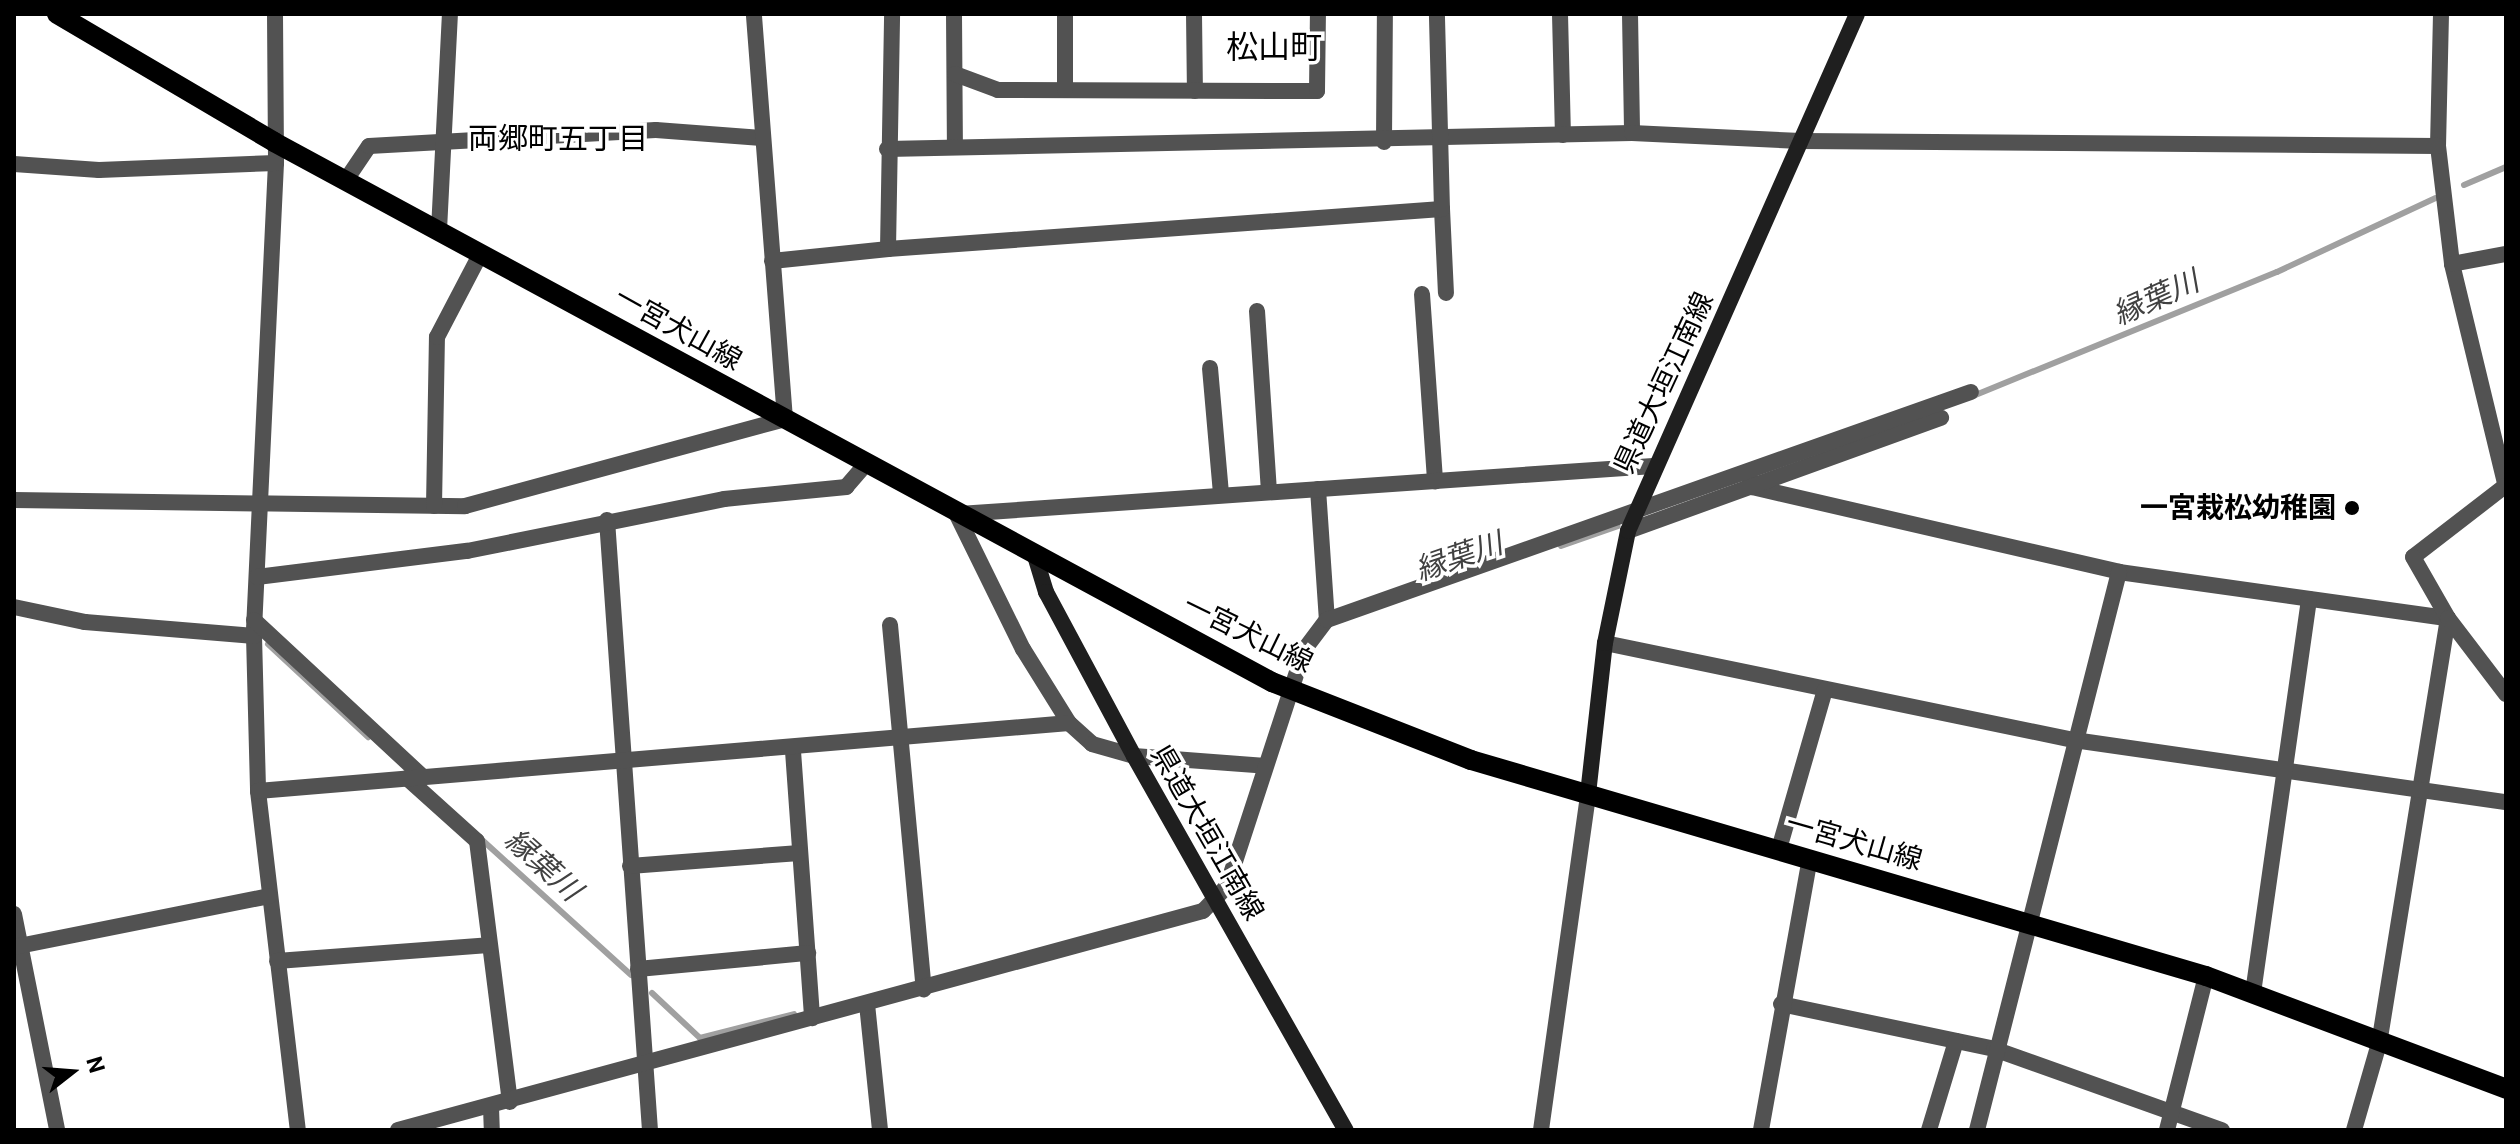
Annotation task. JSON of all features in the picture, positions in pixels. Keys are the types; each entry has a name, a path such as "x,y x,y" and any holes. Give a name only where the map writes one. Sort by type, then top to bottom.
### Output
{"main road":[{"name":"一宮犬山線","path":"57,14 274,142 1035,556 1291,689 1471,760 2030,920 2206,976 2506,1089"},
{"name":"県道大垣江南線","path":"1588,794 1605,643 1628,531 1653,466 1857,14"},
{"name":"県道大垣江南線","path":"1035,556 1046,592 1134,756 1346,1130"}],"street":[{"path":"275,14 276,163 254,628 258,791 298,1130"},
{"path":"439,230 441,142 450,14"},
{"path":"14,500 465,506 785,419 754,14"},
{"path":"888,249 887,149 892,14"},
{"path":"954,14 955,147"},
{"path":"1065,14 1065,90"},
{"path":"1194,14 1195,91"},
{"path":"955,74 998,90 1317,91 1318,14"},
{"path":"1384,142 1385,14"},
{"path":"1437,14 1446,293"},
{"path":"1560,14 1563,135"},
{"path":"1630,14 1632,133"},
{"path":"2441,14 2438,146 2452,264 2489,434 2506,486 2413,557 2448,618 2506,694"},
{"path":"346,180 369,146 656,130 762,138"},
{"path":"887,149 1439,141 1632,133 1801,141 2438,146"},
{"path":"14,164 99,170 276,163"},
{"path":"772,261 888,249 1442,209"},
{"path":"434,506 437,337 481,253"},
{"path":"2452,264 2506,254"},
{"path":"1422,294 1435,482"},
{"path":"1257,311 1269,492"},
{"path":"1210,368 1221,495"},
{"path":"1628,531 1756,478 1875,434 1971,392"},
{"path":"1875,434 1941,418"},
{"path":"2489,434 2506,431"},
{"path":"257,577 467,551 607,520 846,487 866,464"},
{"path":"1266,766 1134,756 1092,744 1069,723 1023,649 957,512 1653,466"},
{"path":"398,1130 1183,919 1215,900 1227,886 1304,650 1327,620 1635,512 1756,478 2119,572 2448,618"},
{"path":"1318,489 1327,620"},
{"path":"607,520 650,1130"},
{"path":"1977,1130 1994,1049 2119,572"},
{"path":"2253,993 2287,771 2309,599"},
{"path":"14,607 85,622 254,628 414,777 477,841 510,1102"},
{"path":"2354,1130 2380,1040 2448,618"},
{"path":"890,625 924,989"},
{"path":"1605,643 2074,740 2506,802"},
{"path":"1779,849 1825,690"},
{"path":"258,791 623,761 793,751 1069,723"},
{"path":"793,751 812,1018"},
{"path":"1541,1130 1588,794"},
{"path":"630,866 800,853"},
{"path":"1761,1130 1781,1004 1810,859"},
{"path":"17,946 269,896"},
{"path":"14,914 17,946 57,1130"},
{"path":"277,961 488,945"},
{"path":"638,969 808,953"},
{"path":"2167,1130 2206,976"},
{"path":"867,1004 880,1130"},
{"path":"1781,1004 1994,1049 2222,1130"},
{"path":"1929,1130 1956,1041"},
{"path":"491,1107 492,1130"}],"waterway":[{"name":"縁葉川","path":"2464,185 2506,167"},
{"name":"縁葉川","path":"1973,396 2277,272 2436,198"},
{"name":"縁葉川","path":"1561,546 1618,526"},
{"name":"縁葉川","path":"268,644 368,737"},
{"name":"縁葉川","path":"480,838 631,975"},
{"name":"縁葉川","path":"652,993 700,1038 794,1014"}],"place":[{"name":"一宮栽松幼稚園","path":"2352,508"}],"district":[{"name":"松山町","path":"1274,47"},
{"name":"両郷町五丁目","path":"558,139"}]}
